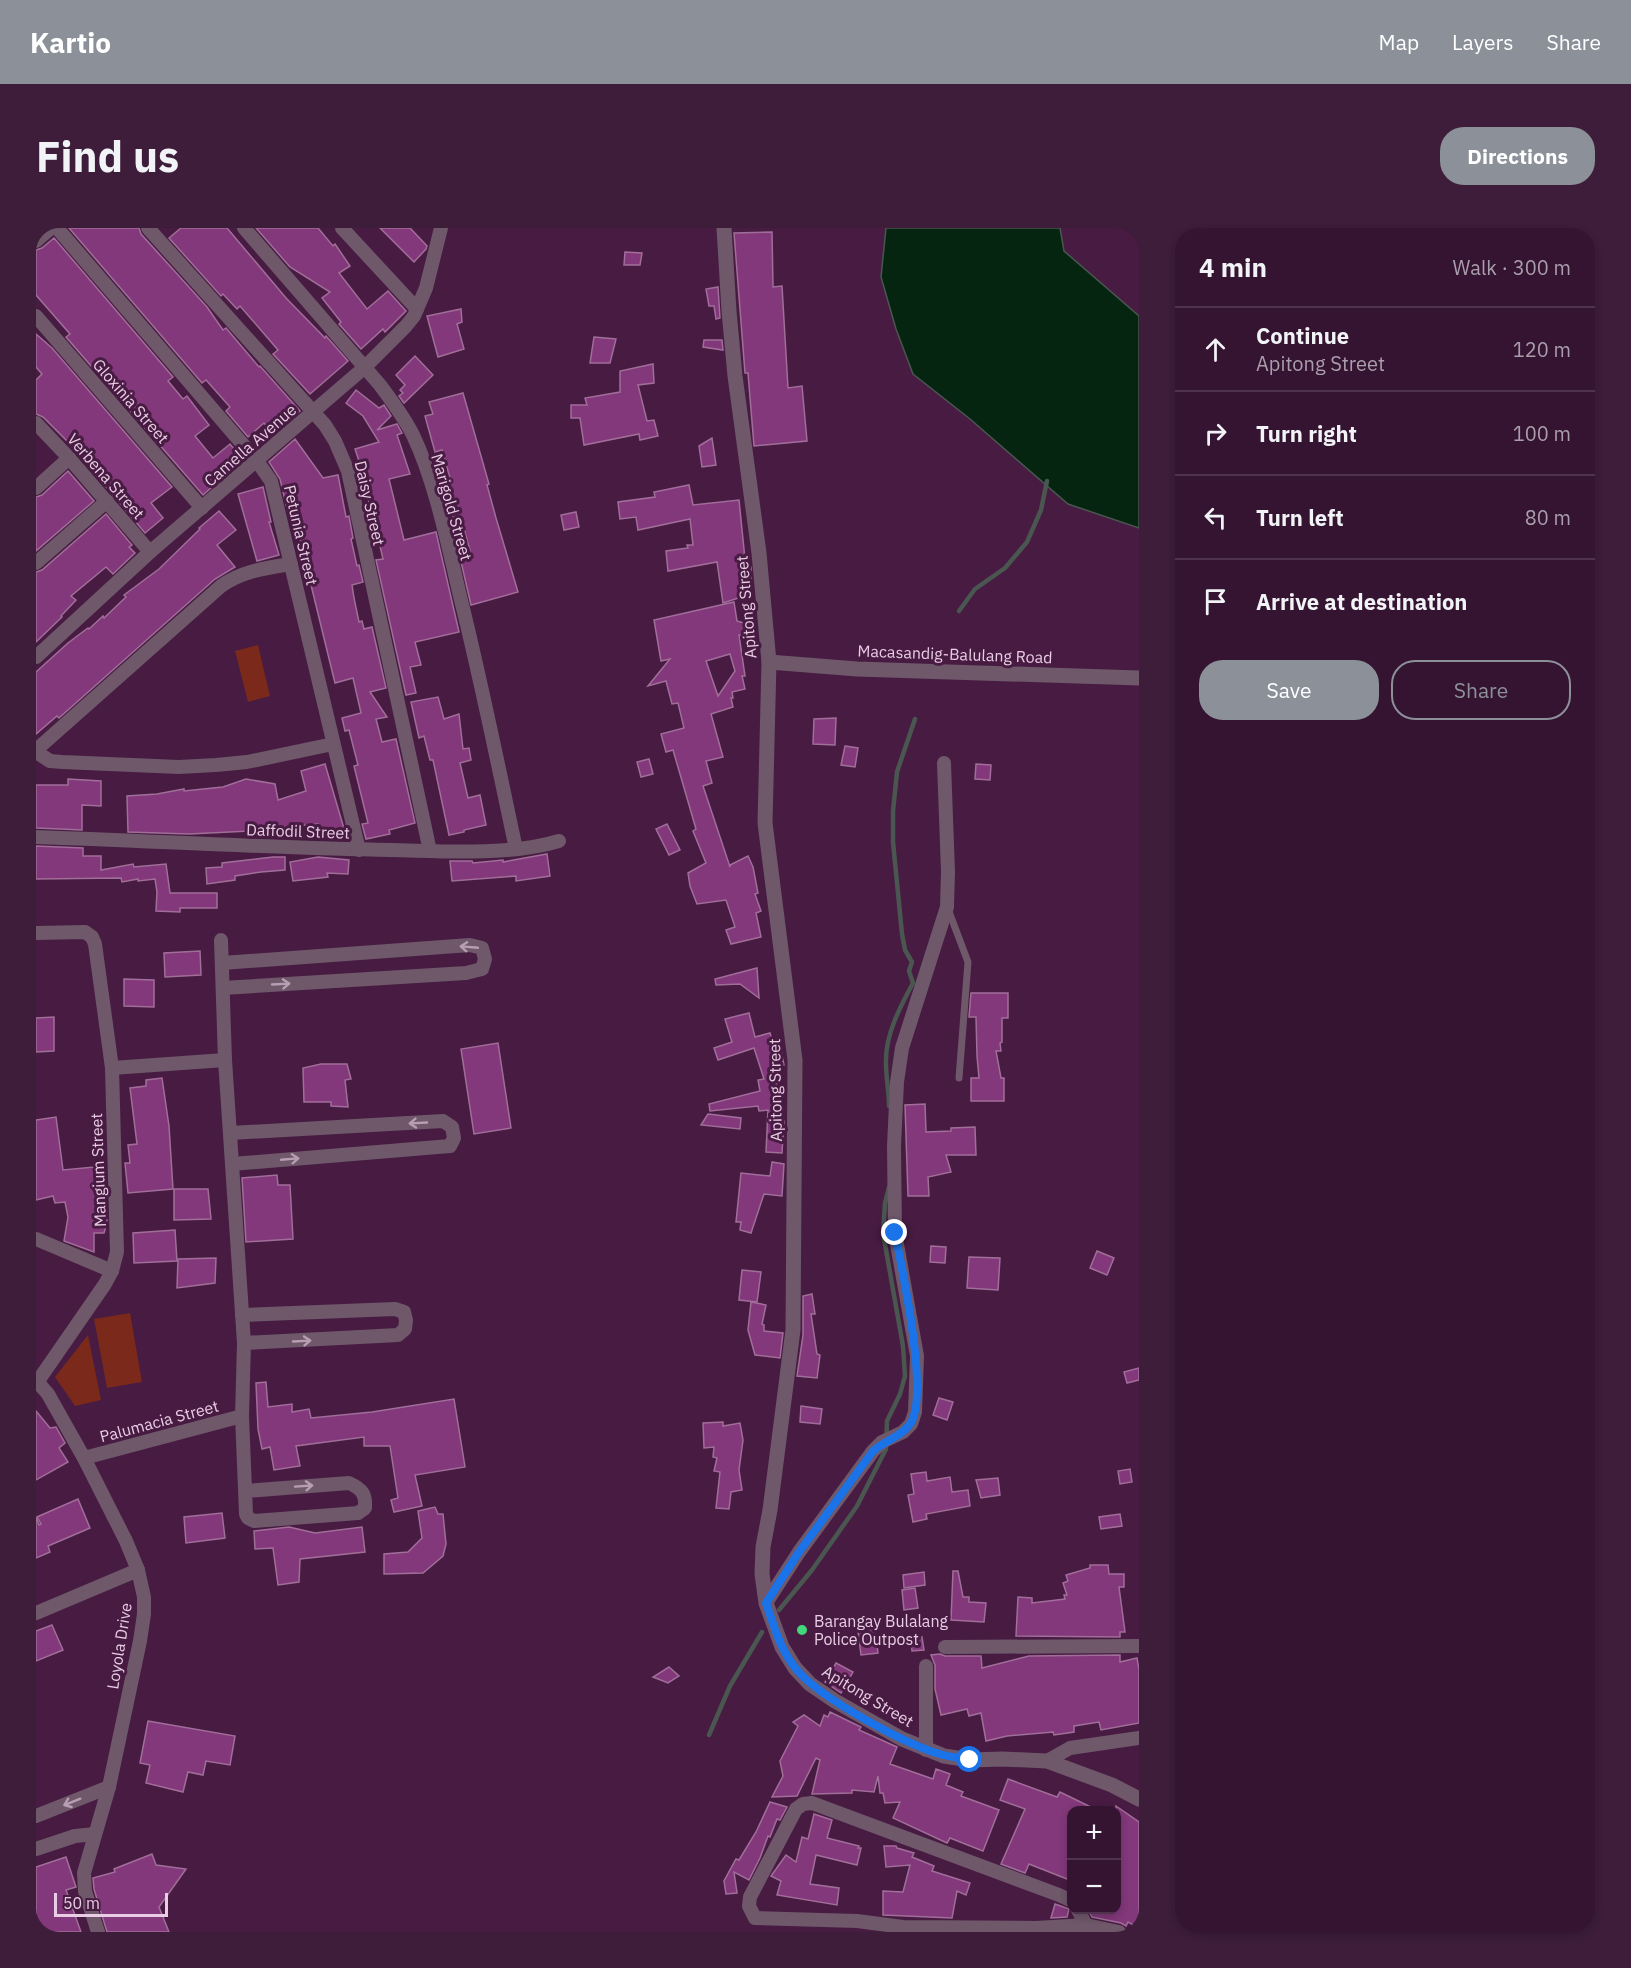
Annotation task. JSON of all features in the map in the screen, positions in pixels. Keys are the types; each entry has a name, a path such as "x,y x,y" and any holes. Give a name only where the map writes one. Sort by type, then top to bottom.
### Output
{"street":[{"path":"36,241 51,228"},
{"name":"Petunia Street","path":"57,228 268,474 275,490 359,850"},
{"name":"Daisy Street","path":"148,228 325,424 335,441 348,471 430,850"},
{"name":"Marigold Street","path":"244,228 365,367 398,408 413,436 446,536 470,633 516,849"},
{"path":"342,228 417,309"},
{"name":"Apitong Street","path":"724,228 735,375 759,553 769,662 765,823 792,1038 795,1114 793,1330 770,1510 763,1547 762,1574 766,1603 782,1647 795,1668 810,1684 902,1739 944,1756 970,1760 1047,1761 1103,1781 1139,1799"},
{"name":"Camella Avenue","path":"36,657 150,552 365,367 406,326 417,309 426,288 437,230"},
{"name":"Gloxinia Street","path":"36,316 202,508"},
{"name":"Verbena Street","path":"36,423 150,552"},
{"path":"36,488 69,458"},
{"path":"36,563 107,501"},
{"path":"291,564 246,572 221,586 36,751 56,761 179,767 247,762 333,744"},
{"name":"Macasandig-Balulang Road","path":"769,662 856,669 1139,678"},
{"path":"766,1603 799,1552 873,1451 911,1424 915,1412 917,1356 895,1233 894,1146 897,1082 902,1048 947,907 944,763"},
{"name":"Daffodil Street","path":"36,837 359,850 516,849 559,842"},
{"name":"Mangium Street","path":"36,933 85,932 92,937 95,944 112,1068 117,1252 105,1284 37,1380"},
{"path":"221,940 225,1060 244,1343 242,1416 246,1514 254,1521 358,1513 365,1508 366,1498 360,1488 349,1483 246,1491"},
{"path":"222,963 470,945 482,948 485,959 482,969 466,974 223,988"},
{"path":"112,1068 225,1060"},
{"path":"230,1133 443,1121 452,1127 454,1138 450,1146 232,1164"},
{"path":"36,1239 112,1270"},
{"path":"242,1315 395,1309 404,1312 406,1320 405,1329 398,1335 391,1336 244,1343"},
{"name":"Loyola Drive","path":"37,1380 48,1394 84,1458 126,1541 138,1570 144,1597 144,1614 109,1787 84,1873 85,1891 98,1932"},
{"name":"Palumacia Street","path":"84,1458 242,1416"},
{"path":"36,1613 138,1570"},
{"path":"945,1647 1139,1646"},
{"path":"926,1666 926,1749"},
{"path":"1047,1761 1077,1746 1139,1738"},
{"path":"36,1816 109,1787"},
{"path":"1067,1899 812,1803 803,1804 796,1809 750,1897 749,1906 755,1918 857,1921 903,1926 1036,1928 1086,1925 1119,1932"},
{"path":"36,1849 75,1836 95,1834"},
{"path":"1080,1914 1086,1925"}],"lane":[{"path":"947,907 968,962 959,1078"}],"shaded area":[{"path":"886,228 1060,228 1064,251 1139,316 1139,528 1068,504 970,419 913,374 896,329 881,277"},
{"path":"258,645 270,696 248,702 235,651"},
{"path":"130,1313 142,1382 107,1388 94,1319"},
{"path":"88,1335 101,1400 75,1406 55,1377"}],"building":[{"path":"69,228 139,228 141,234 207,307 223,330 226,328 300,411 273,434 264,423 248,437 226,411 230,407 206,380 202,383"},
{"path":"181,228 227,228 286,298 325,338 326,336 348,361 310,394 273,354 278,350 240,306 237,309 223,294 221,296 169,238"},
{"path":"256,228 318,228 333,246 335,244 350,266 339,273 367,309 388,291 406,311 385,332 383,329 361,349 339,324 341,322 322,298 330,292 290,267"},
{"path":"380,228 410,228 427,246 426,249 414,262"},
{"path":"772,232 773,287 782,286 788,388 802,386 807,441 754,446 748,373 745,373 734,233"},
{"path":"54,238 173,377 168,381 183,399 187,396 209,425 195,436 213,458 230,444 243,460 203,495 66,337 70,334 36,295 36,250"},
{"path":"625,252 642,253 640,265 624,265"},
{"path":"718,287 720,318 716,319 714,306 709,306 706,289"},
{"path":"461,309 462,322 457,324 464,349 438,357 427,316"},
{"path":"36,334 52,348 172,487 151,503 163,518 145,533 81,455 43,417 36,414 36,380 42,374 36,367"},
{"path":"594,337 616,339 610,363 590,363"},
{"path":"704,340 722,340 723,350 703,347"},
{"path":"415,356 433,375 404,403 399,396 403,393 400,390 405,385 396,375"},
{"path":"653,364 654,383 638,385 647,421 654,420 658,436 640,440 639,434 584,445 580,418 571,418 571,405 587,405 585,398 620,392 620,371"},
{"path":"356,390 379,408 384,405 391,416 377,430 397,424 402,433 397,435 410,474 389,479 404,540 436,532 459,632 415,642 421,665 410,667 416,693 406,695 376,560 383,559 377,533 371,535 366,513 371,512 355,449 379,442 363,416 346,403"},
{"path":"463,393 518,592 471,605 459,553 470,550 460,516 453,518 444,480 450,478 442,450 435,452 425,416 433,414 429,402"},
{"path":"712,438 716,465 702,467 699,446"},
{"path":"295,439 323,478 338,475 346,517 349,516 353,538 351,539 363,582 352,585 359,622 362,621 364,629 372,627 386,688 370,692 387,717 376,719 382,742 396,739 415,823 389,830 390,834 366,839 362,824 368,823 354,766 358,765 349,730 345,731 342,718 361,713 353,678 335,683 293,516 289,517 280,479 269,462"},
{"path":"68,471 94,501 36,551 36,497 42,495"},
{"path":"689,485 693,505 739,500 746,569 751,567 751,594 723,603 717,562 668,571 666,551 688,548 687,545 693,545 690,519 638,530 636,517 620,519 618,502 655,497 654,492"},
{"path":"263,487 271,522 269,522 279,555 257,561 238,494"},
{"path":"219,511 236,530 217,545 235,567 215,579 59,718 57,716 36,734 36,672 68,643 103,616 104,618 126,597 124,595 159,569"},
{"path":"576,512 579,527 564,530 561,515"},
{"path":"106,514 132,545 129,547 135,553 113,574 106,567 71,596 76,600 36,642 36,572 42,570"},
{"path":"734,602 737,621 751,625 748,637 739,635 745,689 732,692 733,707 711,714 723,757 706,761 712,783 703,786 730,867 748,856 753,867 758,893 755,894 761,911 756,913 761,937 731,944 726,930 735,927 726,900 697,904 690,886 688,873 706,863 693,831 696,829 673,750 666,752 661,734 684,728 678,703 672,704 666,681 648,686 670,659 661,661 654,620","holes":["730,654 735,671 718,696 706,661"]},
{"path":"438,697 444,719 459,714 463,749 469,748 471,760 460,763 468,798 480,795 486,825 449,835 433,760 430,760 424,736 419,738 411,702"},
{"path":"836,718 835,745 813,744 814,719"},
{"path":"845,746 858,748 855,767 841,765"},
{"path":"649,759 653,774 641,777 637,762"},
{"path":"325,764 345,832 322,838 318,824 275,828 276,832 251,835 250,831 189,834 128,832 127,796 223,787 246,779 275,784 278,800 306,791 301,771"},
{"path":"976,764 991,765 990,780 975,779"},
{"path":"68,779 101,781 101,806 82,805 82,830 36,828 36,785 68,785"},
{"path":"667,824 680,850 669,855 656,829"},
{"path":"36,846 83,848 83,856 101,856 101,870 133,864 134,867 166,864 170,893 217,893 217,908 180,908 180,912 156,911 155,879 122,882 121,878 36,879"},
{"path":"547,854 550,876 516,881 516,876 452,881 450,861 472,861 473,863 503,860 503,862"},
{"path":"285,857 285,870 235,876 235,880 207,884 206,868 222,867 222,863"},
{"path":"318,857 349,860 348,874 327,873 328,877 293,881 290,862"},
{"path":"200,951 201,975 165,977 164,953"},
{"path":"757,968 759,998 740,984 716,985 715,979"},
{"path":"124,979 154,980 154,1007 124,1006"},
{"path":"971,993 1008,993 1008,1018 1002,1018 1001,1051 996,1051 1001,1078 1004,1078 1004,1101 971,1101 971,1078 979,1078 976,1017 969,1017"},
{"path":"749,1013 755,1037 770,1033 776,1052 781,1050 784,1065 775,1067 781,1121 784,1121 782,1153 766,1152 768,1110 759,1111 758,1106 710,1111 709,1104 760,1091 758,1080 764,1079 754,1048 718,1060 714,1048 732,1042 725,1019"},
{"path":"54,1017 54,1051 36,1052 36,1018"},
{"path":"498,1043 511,1128 474,1134 461,1049"},
{"path":"321,1064 347,1064 351,1079 345,1080 348,1107 331,1106 331,1102 304,1102 303,1068"},
{"path":"162,1078 169,1126 173,1189 128,1193 125,1163 130,1163 128,1145 137,1144 130,1088 146,1086 146,1080"},
{"path":"925,1104 926,1132 975,1127 976,1155 946,1155 951,1172 928,1177 929,1196 908,1196 905,1105"},
{"path":"708,1114 741,1118 740,1129 701,1125"},
{"path":"56,1117 63,1170 94,1167 97,1198 106,1196 107,1223 104,1233 94,1233 94,1252 64,1241 68,1217 65,1202 55,1203 53,1196 36,1200 36,1120"},
{"path":"772,1162 784,1164 782,1196 764,1194 751,1233 740,1230 741,1222 736,1222 741,1173 770,1176"},
{"path":"277,1175 278,1185 290,1185 293,1239 246,1242 242,1178"},
{"path":"174,1189 208,1189 211,1219 174,1220"},
{"path":"175,1230 177,1261 134,1263 133,1233"},
{"path":"931,1246 946,1247 945,1263 930,1262"},
{"path":"1097,1251 1114,1258 1107,1275 1090,1268"},
{"path":"969,1257 1000,1258 998,1290 967,1288"},
{"path":"216,1258 215,1283 177,1288 178,1259"},
{"path":"742,1270 761,1272 757,1302 739,1300"},
{"path":"812,1294 815,1314 811,1314 817,1354 820,1355 817,1378 797,1376 803,1335 803,1296"},
{"path":"751,1302 766,1305 762,1324 764,1331 783,1333 780,1358 755,1355 748,1330"},
{"path":"1139,1368 1139,1380 1127,1383 1124,1372"},
{"path":"266,1382 268,1407 292,1404 292,1412 309,1409 311,1418 372,1412 454,1399 465,1467 415,1475 422,1506 394,1512 391,1500 398,1498 390,1446 364,1446 364,1437 296,1446 300,1466 274,1470 270,1447 262,1449 258,1429 256,1383"},
{"path":"939,1398 953,1402 947,1420 933,1415"},
{"path":"801,1406 822,1409 820,1424 800,1422"},
{"path":"36,1411 50,1428 56,1427 65,1443 59,1448 68,1462 36,1480"},
{"path":"723,1422 723,1426 740,1423 743,1440 739,1470 742,1490 731,1492 729,1509 716,1508 720,1472 714,1471 717,1458 713,1457 714,1447 704,1448 703,1423"},
{"path":"1130,1469 1132,1482 1120,1484 1118,1471"},
{"path":"926,1472 927,1481 950,1477 952,1492 968,1490 970,1506 926,1514 927,1519 913,1522 908,1495 914,1494 911,1474"},
{"path":"998,1478 1000,1495 981,1498 976,1480"},
{"path":"78,1499 90,1528 48,1546 50,1552 36,1558 36,1518 39,1525 41,1524 37,1517"},
{"path":"435,1507 438,1514 443,1514 446,1544 443,1556 423,1573 384,1574 384,1554 408,1552 422,1538 418,1511"},
{"path":"222,1513 225,1538 186,1543 184,1517"},
{"path":"1120,1514 1122,1526 1101,1529 1099,1517"},
{"path":"289,1527 315,1533 362,1527 365,1552 300,1559 299,1582 278,1585 273,1548 255,1549 254,1531"},
{"path":"1090,1565 1108,1565 1109,1574 1124,1574 1124,1587 1119,1587 1125,1632 1120,1632 1120,1637 1016,1636 1018,1597 1032,1598 1032,1603 1065,1599 1064,1595 1067,1595 1063,1583 1068,1581 1066,1575 1090,1568"},
{"path":"953,1571 958,1571 963,1597 969,1597 969,1602 986,1603 984,1622 951,1620"},
{"path":"924,1572 925,1585 904,1588 903,1575"},
{"path":"915,1588 918,1608 904,1610 902,1590"},
{"path":"857,1624 875,1629 878,1653 861,1655"},
{"path":"52,1625 63,1650 36,1661 36,1631"},
{"path":"922,1637 924,1650 912,1651 911,1639"},
{"path":"931,1655 981,1656 982,1668 1029,1656 1120,1655 1120,1662 1137,1658 1139,1723 1101,1730 1099,1722 1074,1726 1074,1732 1054,1735 1053,1732 1007,1736 986,1741 981,1713 969,1716 967,1709 941,1715 935,1689 935,1665"},
{"path":"836,1663 853,1672 841,1693 825,1682"},
{"path":"669,1667 679,1676 668,1683 653,1677"},
{"path":"830,1712 861,1727 859,1730 897,1747 890,1764 933,1779 936,1769 950,1774 946,1785 963,1792 961,1796 999,1810 983,1851 950,1838 947,1843 893,1818 900,1802 885,1803 883,1793 880,1793 878,1776 874,1792 852,1790 852,1793 812,1794 820,1760 816,1758 797,1796 772,1797 783,1776 780,1761 798,1726 793,1722 804,1715 820,1726 824,1715 828,1717"},
{"path":"148,1721 235,1736 230,1765 206,1761 203,1775 188,1772 183,1792 146,1783 150,1765 140,1763"},
{"path":"1008,1779 1057,1797 1060,1792 1089,1806 1067,1806 1067,1879 1029,1864 1025,1873 1001,1864 1025,1809 1000,1800"},
{"path":"770,1802 787,1807 780,1820 777,1819 770,1837 768,1836 749,1880 734,1872 737,1893 726,1894 724,1881 736,1859 739,1860 756,1832"},
{"path":"1121,1809 1139,1822 1139,1928 1128,1922 1126,1926 1092,1917 1090,1914 1121,1914"},
{"path":"814,1814 832,1820 827,1838 861,1848 857,1865 816,1855 810,1884 839,1888 837,1905 777,1895 781,1881 771,1876 786,1855 796,1862 802,1837 808,1839"},
{"path":"884,1846 896,1846 914,1853 912,1857 934,1866 932,1871 970,1883 966,1895 957,1891 952,1918 883,1915 883,1891 903,1892 910,1865 886,1867"},
{"path":"152,1854 156,1865 186,1869 159,1907 169,1932 107,1932 93,1878 115,1872 114,1869"},
{"path":"66,1857 76,1887 66,1890 81,1932 39,1932 36,1924 36,1867"},
{"path":"1055,1904 1067,1908 1067,1917 1051,1918"}],"waterway":[{"path":"959,611 975,589 1005,568 1027,542 1041,510 1047,481"},
{"path":"889,1106 886,1063 888,1042 898,1011 913,983 909,971 912,962 905,950 902,934 893,842 893,811 897,772 915,719"},
{"path":"779,1610 812,1570 857,1506 886,1449 887,1421 900,1394 905,1376 903,1346 883,1233 885,1203 889,1187"},
{"path":"709,1735 730,1686 762,1632"}],"place":[{"name":"Barangay Bulalang Police Outpost","path":"802,1630"}],"route":[{"path":"895,1233 917,1356 915,1412 911,1424 903,1432 882,1442 873,1451 799,1552 766,1603 782,1647 795,1668 810,1684 902,1739 944,1756 970,1760"}]}
